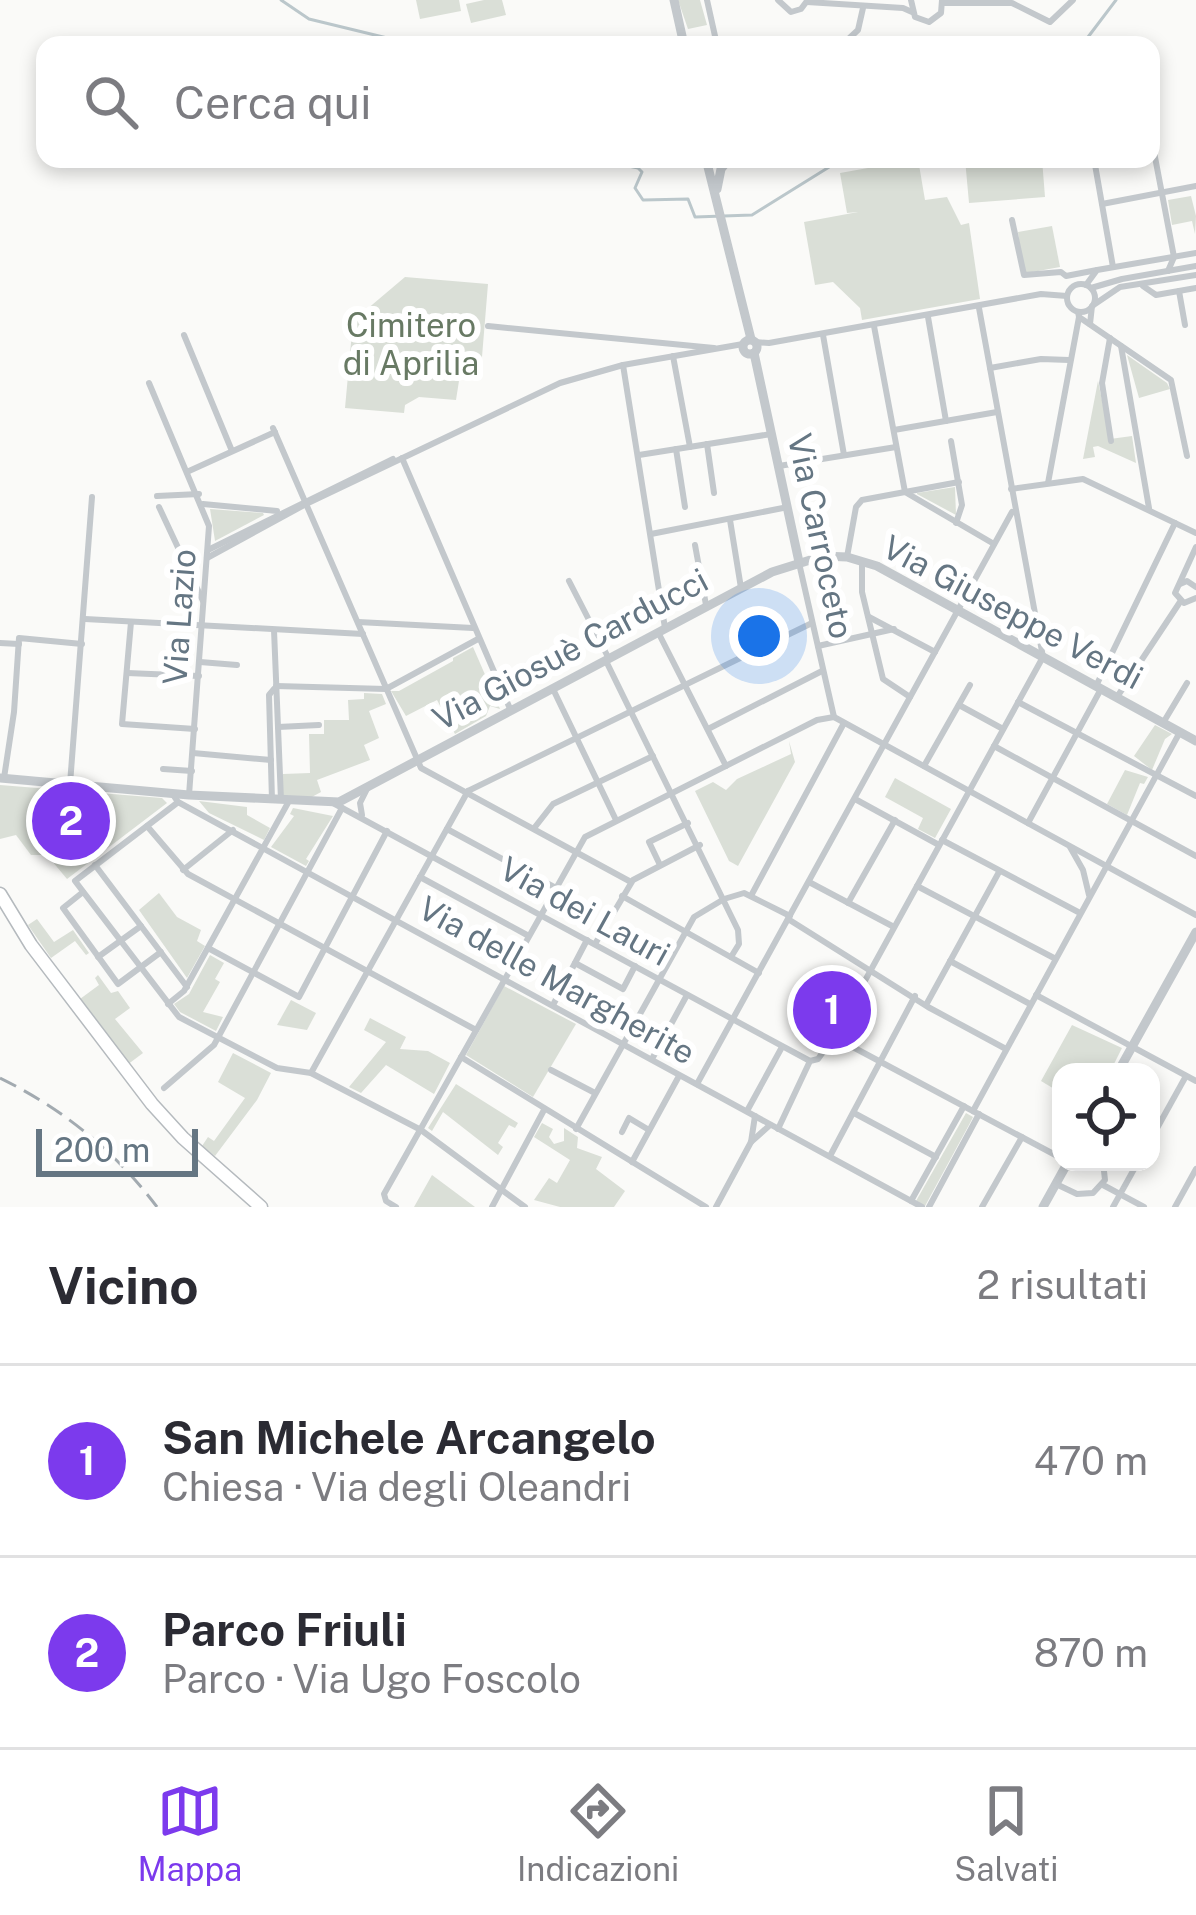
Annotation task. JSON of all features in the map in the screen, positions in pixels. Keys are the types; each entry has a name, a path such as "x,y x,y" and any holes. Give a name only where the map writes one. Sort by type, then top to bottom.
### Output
{"main road":[{"path":"0,894 41,958 152,1104 261,1207"}],"street":[{"path":"674,0 682,36"},
{"path":"706,0 715,36"},
{"path":"778,0 791,12 807,1 903,8 924,22 941,13 943,1 1012,3 1051,22 1072,0"},
{"path":"911,0 912,12"},
{"path":"844,7 860,23"},
{"path":"849,36 860,23 863,8"},
{"name":"Via Carroceto","path":"709,168 834,717"},
{"name":"Via Carroceto","path":"712,168 721,169 717,194"},
{"path":"1096,168 1113,267"},
{"path":"1158,168 1174,257 1168,271"},
{"path":"1102,204 1196,186"},
{"path":"1012,220 1024,275 1061,272 1085,286 1095,297 1090,324"},
{"path":"1066,276 1196,253"},
{"path":"1048,483 1079,314 1115,284 1196,266"},
{"path":"208,554 282,511 555,385 623,365 928,317 1043,293 1068,297 1085,286 1097,269"},
{"path":"1085,286 1196,275"},
{"path":"1066,276 1068,297 1079,314 1174,384 1187,456"},
{"path":"1154,294 1163,281"},
{"path":"1139,284 1154,294 1196,289"},
{"path":"1179,291 1185,325"},
{"path":"751,1142 774,1127 810,1061 818,1059 834,1037 1042,656 979,308"},
{"path":"928,317 946,421"},
{"path":"488,326 727,349"},
{"path":"874,326 905,495 994,544"},
{"path":"823,334 844,455"},
{"path":"184,335 232,452"},
{"path":"1110,338 1102,383 1111,440"},
{"path":"671,343 690,447"},
{"path":"1121,346 1149,510"},
{"path":"990,368 1041,359 1070,360"},
{"path":"623,365 662,630 727,766"},
{"name":"Via Lazio","path":"149,383 209,526 189,795"},
{"path":"893,430 997,412"},
{"path":"189,471 274,430 424,770 632,882"},
{"path":"638,455 772,434"},
{"path":"951,441 962,505 956,523"},
{"path":"707,444 714,494"},
{"path":"778,466 896,447"},
{"path":"676,449 685,507"},
{"path":"402,458 511,711"},
{"path":"1011,489 1080,478 1196,533"},
{"path":"847,557 860,501 959,482"},
{"path":"157,496 199,494"},
{"path":"70,784 92,497"},
{"path":"208,554 305,502"},
{"path":"203,504 282,511"},
{"path":"159,507 204,604"},
{"path":"651,534 788,507"},
{"path":"697,1084 1014,509"},
{"path":"730,518 741,588"},
{"path":"1028,823 1077,733 1174,523"},
{"path":"694,545 706,605"},
{"path":"1196,547 1175,593 1180,602 1196,599"},
{"name":"Via Giuseppe Verdi","path":"799,562 823,556 862,560 1196,740"},
{"path":"862,560 860,583 884,680 910,697"},
{"name":"Via Giosuè Carducci","path":"337,806 706,605 799,562"},
{"path":"568,581 724,898 740,937 731,957"},
{"path":"1180,584 1187,581 1196,587"},
{"path":"1117,697 1180,602"},
{"path":"867,616 935,652"},
{"path":"84,618 363,634"},
{"path":"131,622 122,724 195,729"},
{"path":"358,622 473,628"},
{"path":"310,1073 468,791 812,622"},
{"path":"1022,644 1033,641 1037,627"},
{"path":"818,646 894,629"},
{"path":"168,1004 187,987 265,848 280,800 274,630"},
{"path":"276,686 386,689 478,639"},
{"path":"19,641 14,712 2,774 175,798 189,795 337,806 308,871 218,1038 208,1053 164,1088"},
{"path":"0,643 82,644"},
{"path":"200,662 237,665"},
{"path":"707,729 823,670"},
{"path":"127,673 200,676"},
{"path":"1163,723 1187,683"},
{"path":"924,766 970,685"},
{"path":"276,686 269,695 271,760 280,800"},
{"path":"553,688 616,820"},
{"path":"1018,702 1196,796"},
{"path":"959,705 1003,728"},
{"path":"396,1207 384,1194 554,887 589,834 819,719 834,717 1196,914"},
{"path":"752,895 844,723"},
{"path":"278,727 319,725"},
{"path":"925,1207 1054,958 1180,732"},
{"path":"994,746 1196,856"},
{"path":"194,753 271,760"},
{"path":"536,827 550,806 654,755"},
{"path":"163,769 192,771"},
{"path":"364,818 359,804 368,788"},
{"path":"175,798 147,826 75,881 178,1017 277,1069 310,1073 421,1130 525,1207"},
{"name":"Via delle Margherite","path":"175,798 925,1207"},
{"path":"855,799 1080,913"},
{"name":"Via dei Lauri","path":"337,806 810,1061"},
{"path":"848,903 895,820"},
{"path":"660,865 649,842 688,822"},
{"path":"147,826 183,870 476,1030"},
{"path":"446,828 554,887"},
{"path":"183,870 233,830"},
{"path":"208,948 298,997 387,831"},
{"path":"1068,844 1083,870 1089,897"},
{"path":"553,1005 575,963 632,882 700,845"},
{"path":"95,866 187,987"},
{"path":"926,1005 999,871"},
{"path":"419,877 527,935"},
{"path":"809,882 894,927"},
{"path":"917,886 1054,958"},
{"path":"83,892 63,908 118,984 161,952"},
{"path":"576,1130 683,931 696,915 724,898 752,895 926,1005 1006,1049"},
{"path":"622,896 759,973"},
{"path":"98,957 141,926"},
{"path":"1123,1063 1196,932"},
{"path":"950,961 1030,1004"},
{"path":"575,963 623,988 635,966"},
{"path":"1035,994 1196,1082"},
{"path":"652,1059 687,995"},
{"path":"830,1156 915,996"},
{"path":"834,1037 1052,1154"},
{"path":"716,1207 751,1142 751,1114 782,1047"},
{"path":"461,1057 706,1207"},
{"path":"550,1070 595,1094"},
{"path":"632,1162 680,1075"},
{"path":"1160,1123 1186,1076"},
{"path":"911,1201 964,1106"},
{"path":"492,1207 544,1110"},
{"path":"853,1112 936,1157"},
{"path":"622,1132 629,1118 650,1130"},
{"path":"982,1207 1022,1137"},
{"path":"1175,1207 1196,1169"},
{"path":"1043,1207 1062,1171"},
{"path":"1056,1184 1081,1195 1093,1193 1103,1184 1107,1171"},
{"path":"1113,1207 1133,1171"},
{"path":"1103,1184 1144,1207"}],"green space":[{"path":"416,0 459,0 461,11 420,19"},
{"path":"502,0 506,15 471,23 466,4"},
{"path":"678,0 700,0 707,25 688,29"},
{"path":"920,168 925,200 947,197 961,225 969,223 980,299 862,320 860,308 833,282 815,285 804,222 858,212 847,213 840,173"},
{"path":"966,168 1043,168 1045,197 969,203"},
{"path":"1191,196 1195,234 1192,221 1172,225 1168,200"},
{"path":"1052,226 1060,267 1027,273 1022,268 1018,232"},
{"name":"Cimitero di Aprilia","path":"405,277 488,284 481,369 461,368 456,400 419,397 405,405 404,413 345,408 353,321"},
{"path":"1127,355 1167,383 1170,389 1139,398"},
{"path":"1098,381 1110,439 1132,436 1136,463 1098,446 1093,447 1095,457 1083,459"},
{"path":"955,487 956,515 917,494 917,493"},
{"path":"210,509 263,513 264,515 215,541"},
{"path":"473,647 500,709 490,706 486,716 455,734 437,700 406,716 391,691 399,691"},
{"path":"364,693 382,694 386,704 369,711 379,738 364,745 370,760 317,780 321,792 310,798 283,796 283,774 310,773 309,734 324,734 324,720 349,720 348,700 364,699"},
{"path":"1155,725 1172,734 1165,739 1152,770 1134,756"},
{"path":"789,741 795,762 738,866 729,861 695,791 713,782 726,790 737,779 791,754"},
{"path":"1125,770 1148,777 1140,783 1127,815 1107,804"},
{"path":"895,778 951,809 935,838 918,829 923,818 885,797"},
{"path":"0,785 162,798 167,803 67,879 47,855 31,855 16,835 0,839"},
{"path":"199,801 247,807 247,815 270,828 264,840 209,813"},
{"path":"293,808 333,816 306,866 271,847 294,816 290,814"},
{"path":"159,893 177,917 201,930 197,941 205,946 187,978 139,910"},
{"path":"37,919 54,942 73,930 89,953 75,941 51,958 28,925"},
{"path":"210,955 224,963 215,979 220,982 203,1012 223,1017 216,1031 174,1004 189,994"},
{"path":"98,975 130,1008 115,1019 143,1053 127,1065 80,999 99,985"},
{"path":"504,986 576,1024 533,1097 466,1055"},
{"path":"291,1000 316,1013 307,1030 277,1025"},
{"path":"370,1018 406,1037 400,1049 428,1051 450,1063 434,1094 386,1065 361,1093 349,1087 386,1042 364,1030"},
{"path":"1072,1025 1122,1048 1114,1063 1052,1063 1052,1088 1041,1081"},
{"path":"233,1053 271,1073 215,1156 202,1146 208,1137 214,1141 245,1098 218,1082"},
{"path":"456,1084 518,1123 515,1128 509,1125 498,1143 503,1147 498,1155 443,1112 432,1131 428,1128"},
{"path":"966,1113 973,1117 925,1206 916,1201"},
{"path":"542,1123 553,1129 549,1137 554,1144 564,1141 564,1128 578,1137 577,1148 602,1157 596,1169 625,1191 614,1207 560,1207 534,1200 549,1178 557,1183 570,1160 534,1137"},
{"path":"432,1175 475,1207 414,1207"}],"waterway":[{"path":"281,0 309,19 379,36"},
{"path":"1089,36 1116,0"},
{"path":"638,168 642,172 635,188 643,200 688,199 695,217 752,215 828,168"}],"railway":[{"path":"0,1078 86,1133 157,1207"}],"place":[{"name":"Parco Friuli","path":"71,821"},
{"name":"San Michele Arcangelo","path":"832,1010"}]}
